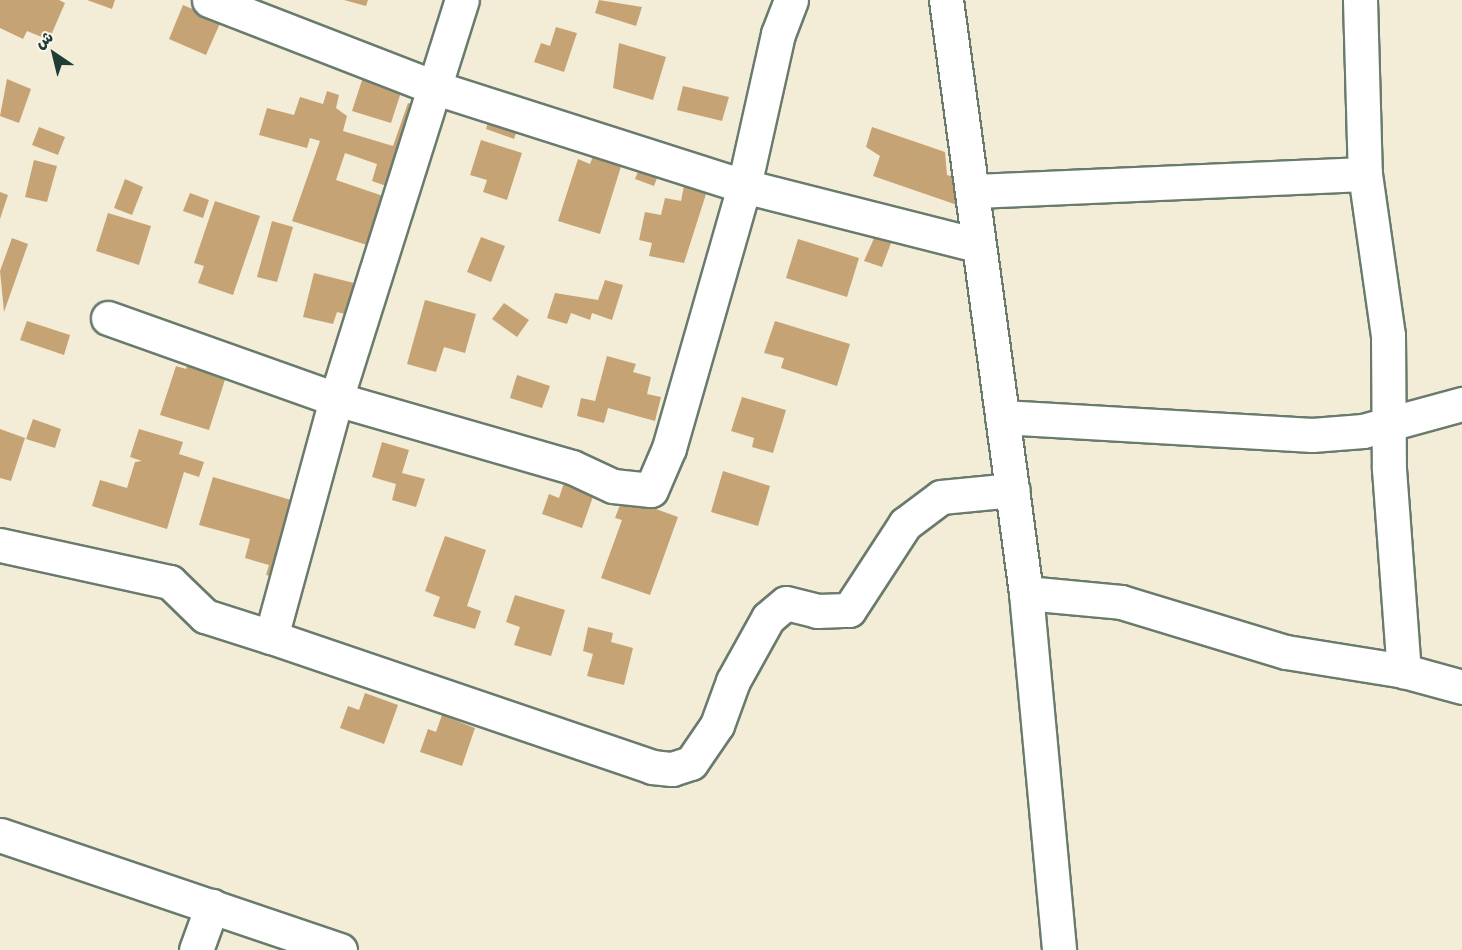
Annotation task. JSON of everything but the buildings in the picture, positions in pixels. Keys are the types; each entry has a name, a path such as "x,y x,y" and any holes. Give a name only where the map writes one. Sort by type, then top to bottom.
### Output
{"street":[{"path":"209,0 433,87 744,186 978,245"},
{"path":"271,637 336,399 462,0"},
{"path":"108,318 336,399 572,467 613,486 651,490 669,448 744,186 778,34 791,0"},
{"path":"946,0 975,191 978,245 1026,593 1059,950"},
{"path":"1360,0 1365,174 1388,335 1391,519 1404,671"},
{"path":"975,191 1365,174"},
{"path":"1002,417 1312,435 1390,423 1462,404"},
{"path":"0,545 170,582 205,616 652,767 672,769 691,763 717,725 733,681 768,618 786,603 817,611 849,610 905,524 941,497 1013,490"},
{"path":"1026,593 1121,602 1286,652 1404,671 1462,687"},
{"path":"0,835 340,950"},
{"path":"196,950 212,906"}]}
